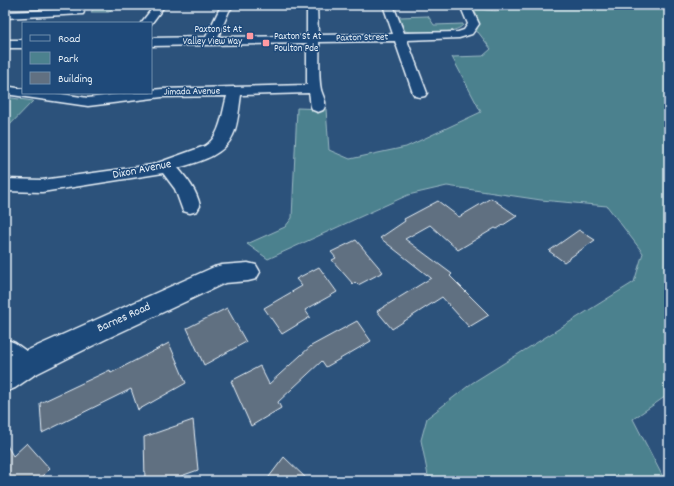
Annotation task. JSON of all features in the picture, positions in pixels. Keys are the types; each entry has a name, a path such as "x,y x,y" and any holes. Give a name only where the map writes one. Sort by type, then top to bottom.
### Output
{"street":[{"path":"147,22 160,5"},
{"path":"211,40 224,10 229,5"},
{"path":"312,5 314,89 318,99 318,107"},
{"path":"388,5 420,93"},
{"name":"Paxton Street","path":"152,42 459,35 468,32 474,24 465,5"},
{"path":"5,14 79,12"},
{"path":"5,44 22,44"},
{"name":"Jimada Avenue","path":"31,94 88,102 162,93 314,89"},
{"name":"Jimada Avenue","path":"5,90 22,93"},
{"name":"Dixon Avenue","path":"5,185 42,186 147,171 167,167 211,150 217,146 225,135 235,91"},
{"path":"167,167 186,190 189,197 190,206"},
{"name":"Barnes Road","path":"11,365 97,331 222,274 248,272"}],"green space":[{"path":"66,5 115,5 109,12 91,12 94,8 55,11"},
{"path":"513,5 669,5 669,394 633,419 665,481 429,481 421,440 427,418 472,383 634,282 643,253 607,206 541,200 447,186 408,195 268,259 247,244 285,227 292,218 297,108 326,109 329,150 350,159 406,147 481,112 452,57 483,56 491,49 478,32 476,32 478,19 472,8 499,11"},
{"path":"428,16 434,25 463,25 459,28 446,32 410,32 405,31 399,17"},
{"path":"5,97 33,101 5,130"}],"building":[{"path":"491,198 517,216 497,229 495,228 458,250 430,225 405,239 452,274 450,276 489,315 469,327 442,297 392,329 377,311 431,278 380,238 405,221 404,219 438,201 459,217"},
{"path":"579,230 595,240 564,262 549,251"},
{"path":"356,240 383,272 358,285 355,282 353,284 332,260 336,258 331,252"},
{"path":"319,267 337,292 305,310 310,317 282,334 264,308 302,286 296,279"},
{"path":"227,308 246,342 204,365 187,328"},
{"path":"357,321 371,341 326,367 322,361 278,402 281,408 251,426 231,381 260,366 269,384 311,346"},
{"path":"169,343 186,383 138,410 131,389 42,433 40,403 110,370 111,373"},
{"path":"193,420 198,470 167,481 145,481 144,437"},
{"path":"5,442 13,456 27,443 50,469 38,481 5,481"},
{"path":"284,457 309,481 266,481"}],"place":[{"name":"Paxton St At Valley View Way","path":"250,36"},
{"name":"Paxton St At Poulton Pde","path":"266,43"}]}
